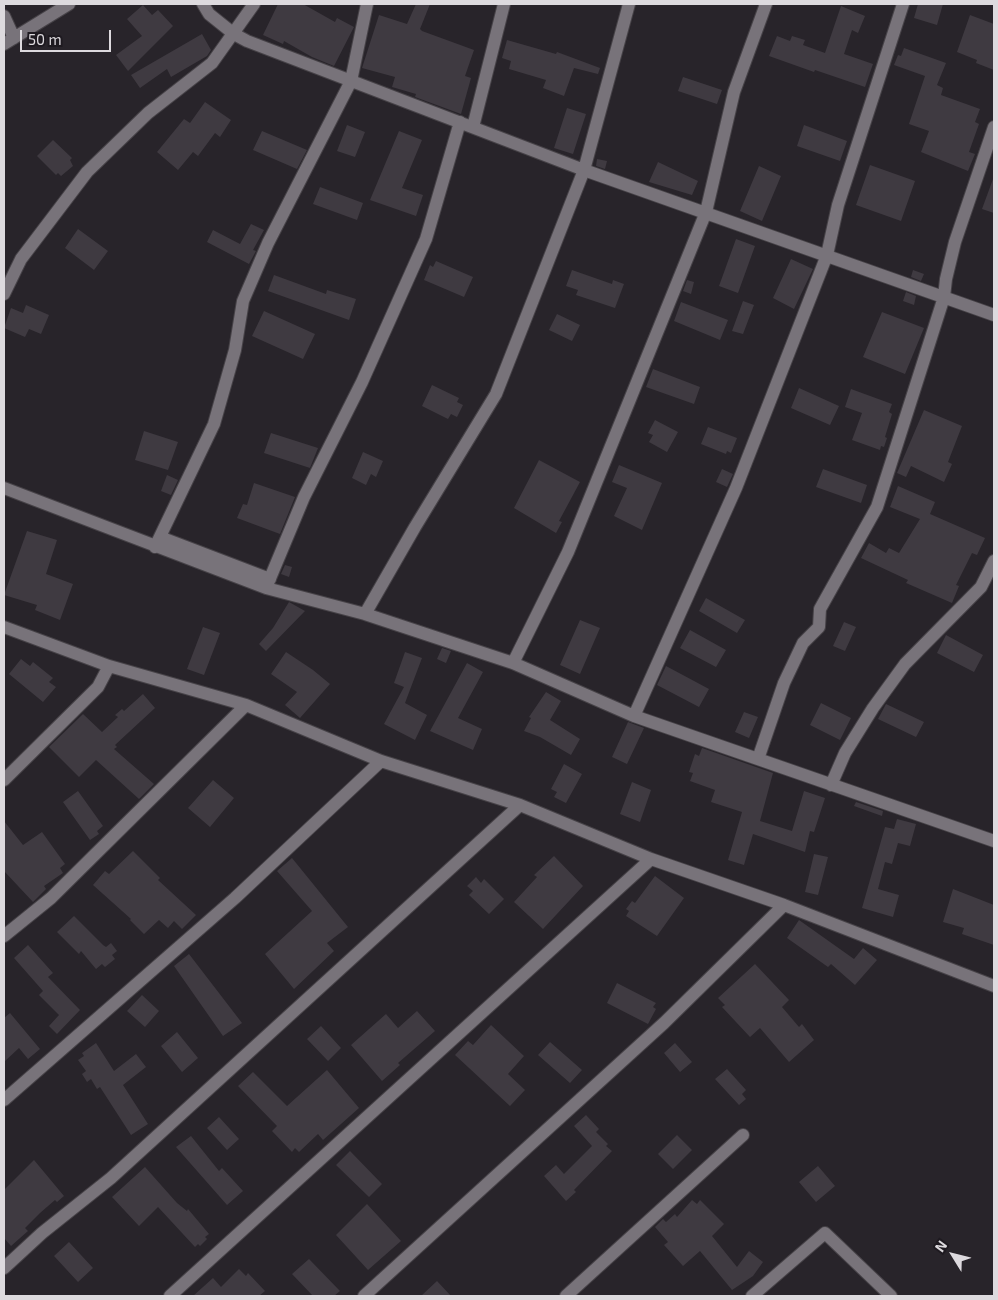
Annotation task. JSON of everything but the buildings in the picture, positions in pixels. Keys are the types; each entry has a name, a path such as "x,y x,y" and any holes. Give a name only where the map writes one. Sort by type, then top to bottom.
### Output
{"street":[{"path":"4,16 9,41 69,4"},
{"path":"203,4 209,14 234,34 351,81 584,170 994,314"},
{"path":"4,294 20,260 87,172 148,113 212,63 254,4"},
{"path":"157,542 214,424 236,350 243,302 268,243 351,81 367,4"},
{"path":"473,127 504,4"},
{"path":"365,614 414,527 496,394 584,170 629,4"},
{"path":"513,663 568,552 706,212 734,92 766,4"},
{"path":"634,716 736,488 827,255 838,205 903,4"},
{"path":"268,583 304,497 362,382 426,239 460,122"},
{"path":"758,759 784,683 803,643 819,627 820,609 877,507 944,297 946,279 955,242 994,127"},
{"path":"4,488 268,583 513,663 634,716 994,840"},
{"path":"832,785 846,753 873,708 906,664 981,587 994,561"},
{"path":"4,627 109,666 246,705 381,761 520,805 652,859 784,905 994,986"},
{"path":"4,780 98,687 109,666"},
{"path":"4,936 51,898 246,705"},
{"path":"4,1100 235,898 381,761"},
{"path":"4,1268 111,1178 520,805"},
{"path":"170,1296 652,859"},
{"path":"364,1296 664,1023 784,905"},
{"path":"566,1296 743,1135"},
{"path":"752,1296 825,1233 891,1296"}]}
